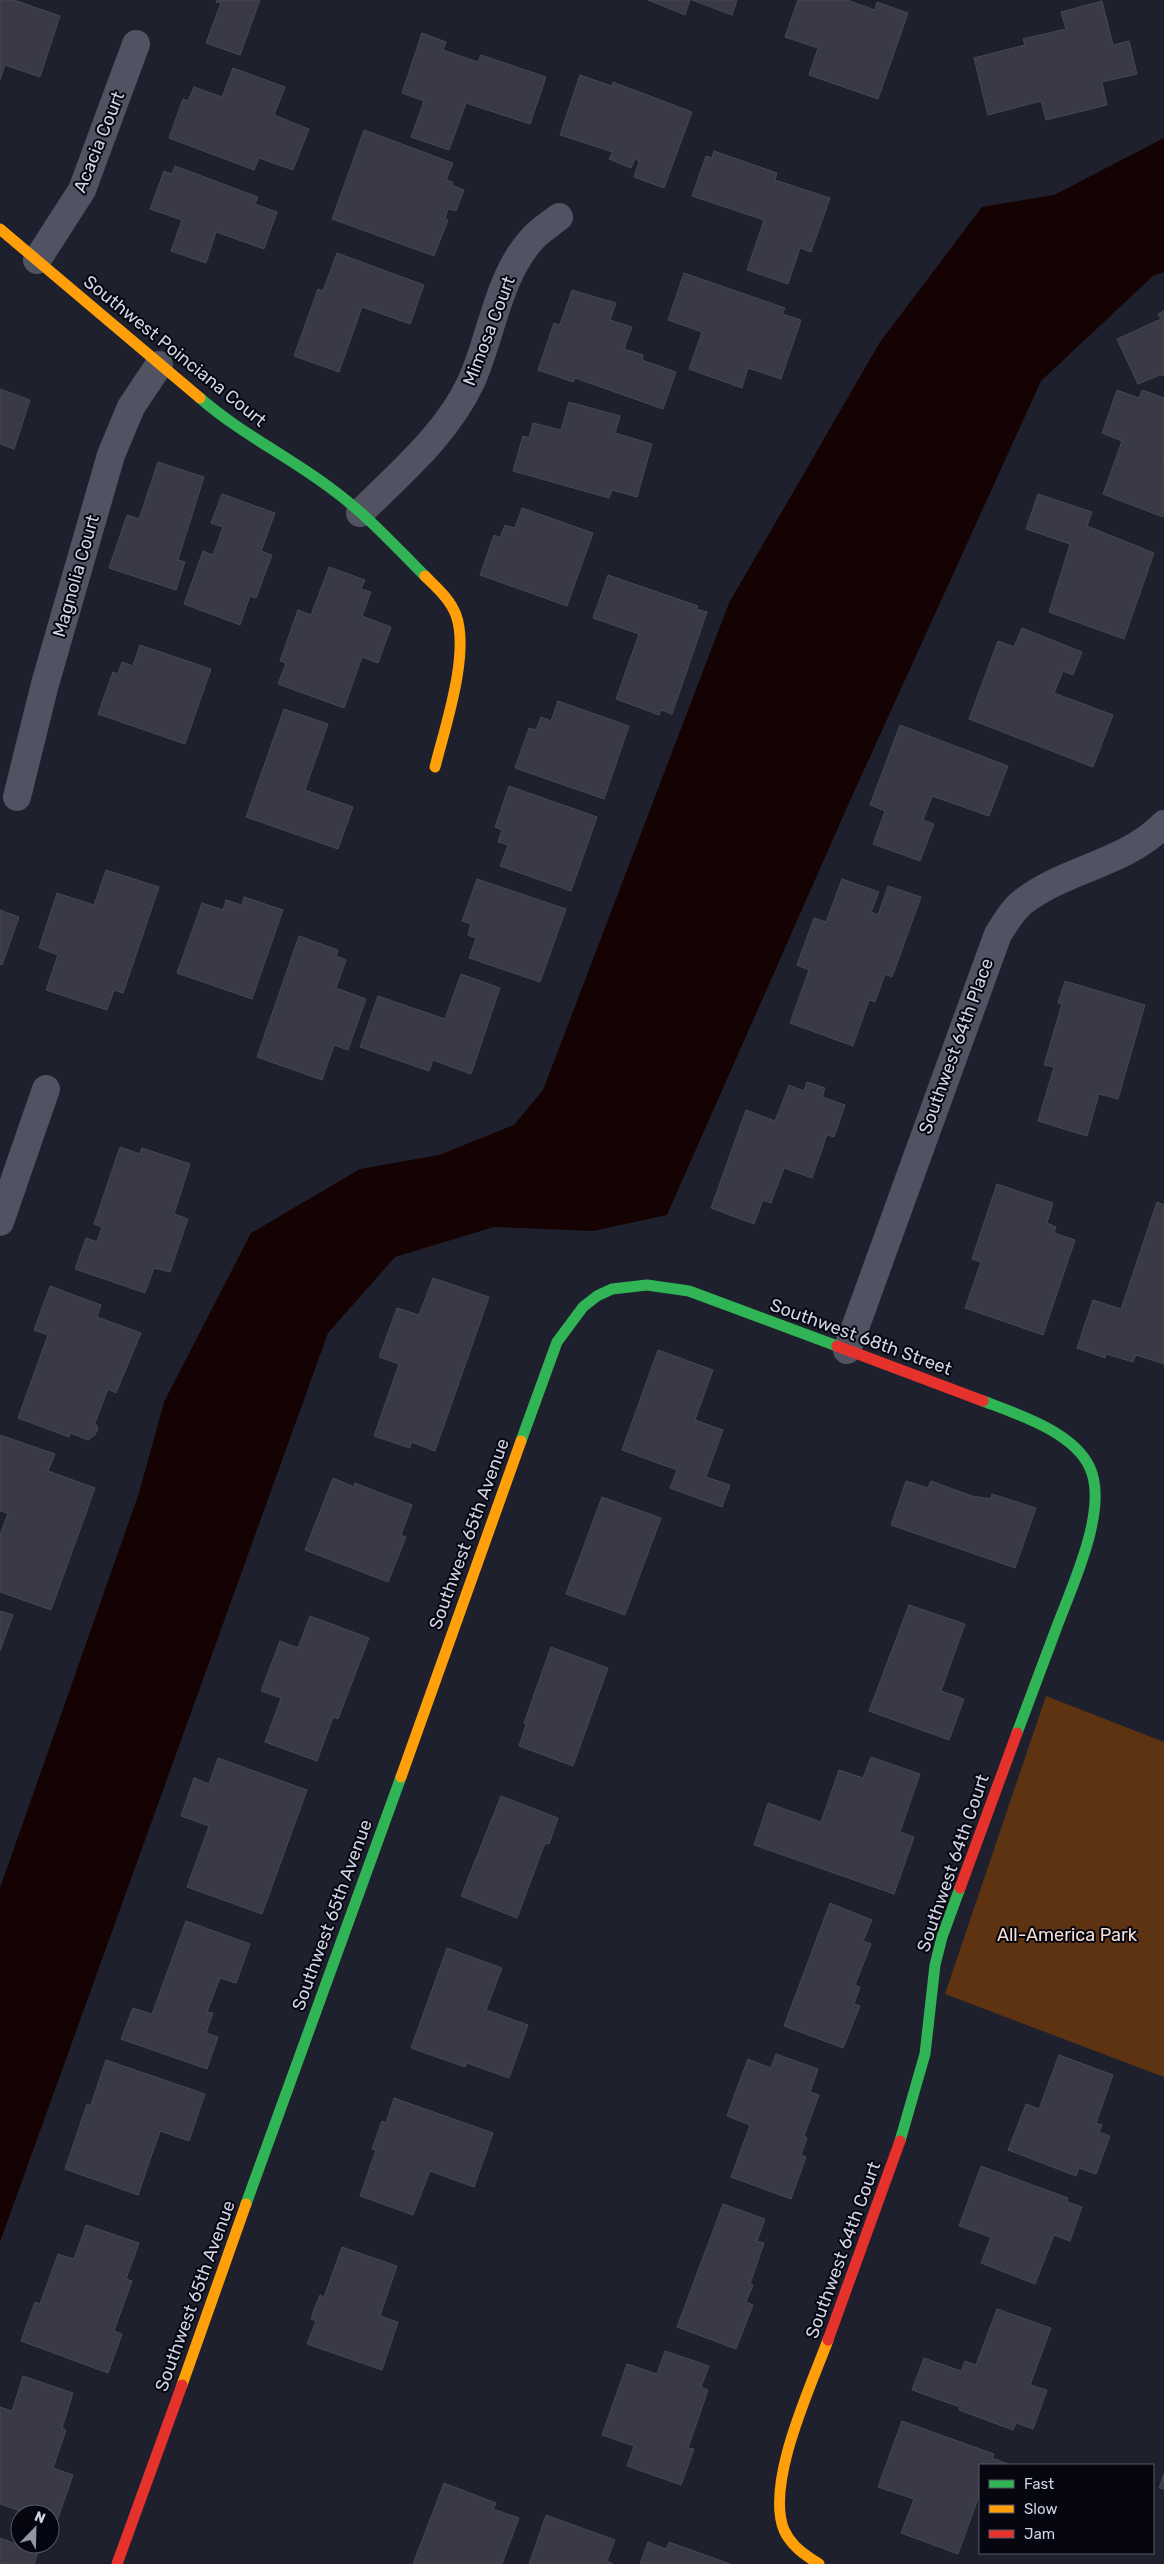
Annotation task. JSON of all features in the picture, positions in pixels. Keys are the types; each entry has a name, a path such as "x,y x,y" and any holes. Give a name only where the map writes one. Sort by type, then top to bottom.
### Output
{"street":[{"name":"Acacia Court","path":"37,260 82,190 136,44"},
{"name":"Mimosa Court","path":"360,513 426,446 457,405 471,383 502,294 520,254 533,238 558,217"},
{"name":"Southwest Poinciana Court","path":"0,229 159,364 248,436 332,489 429,578 446,597 456,614 460,633 458,664 453,696 435,767"},
{"name":"Magnolia Court","path":"17,798 48,675 111,455 131,407 159,364"},
{"name":"Southwest 64th Place","path":"846,1350 998,934 1022,902 1036,892 1123,854 1151,837 1164,824"},
{"path":"0,1222 46,1089"},
{"name":"Southwest 68th Street","path":"603,1292 620,1285 642,1284 667,1286 689,1292 1022,1416 1069,1441 1082,1453 1091,1466"},
{"name":"Southwest 65th Avenue","path":"117,2564 554,1350 567,1326 582,1309 603,1292"},
{"name":"Southwest 64th Court","path":"819,2564 809,2559 784,2532 780,2516 779,2497 788,2450 882,2199 900,2143 925,2054 935,1964 942,1937 1089,1537 1096,1502 1095,1480 1091,1466"}],"green space":[{"name":"All-America Park","path":"1046,1696 1164,1742 1164,2077 945,1994"}],"shaded area":[{"path":"1164,138 1164,272 1153,276 1041,381 849,803 667,1215 593,1231 494,1227 395,1257 328,1333 0,2242 0,1888 139,1493 164,1402 251,1233 360,1169 439,1155 514,1125 543,1090 729,603 880,342 982,207 1054,195"}],"building":[{"path":"0,0 14,0 60,16 40,77 5,65 0,80"},
{"path":"217,0 260,0 240,55 206,43 221,3 216,2"},
{"path":"648,0 690,0 685,15"},
{"path":"692,0 737,0 732,15"},
{"path":"798,0 847,0 875,10 877,2 908,13 878,99 809,75 818,48 785,37"},
{"path":"1102,1 1113,45 1129,41 1137,74 1102,82 1107,105 1046,120 1041,101 988,115 974,58 1025,45 1023,39 1066,29 1061,12"},
{"path":"422,33 446,42 443,50 478,62 481,55 546,77 530,124 466,103 449,150 411,137 424,101 402,93"},
{"path":"233,68 285,87 274,115 309,129 293,170 259,158 254,170 169,138 183,99 188,101 194,87 222,97"},
{"path":"580,75 612,86 613,82 692,112 664,188 634,177 639,161 635,159 631,168 609,159 613,152 560,135"},
{"path":"364,130 453,163 446,180 453,182 452,185 464,190 456,211 448,209 445,219 448,220 434,256 332,219"},
{"path":"714,151 777,173 775,180 830,198 811,252 800,248 788,284 747,270 764,220 692,196 706,156 712,158"},
{"path":"175,166 258,197 255,204 277,212 264,249 216,232 206,263 171,251 182,220 150,209 164,171 172,174"},
{"path":"337,253 424,285 410,324 362,307 339,372 294,356 318,289 323,291"},
{"path":"684,273 785,308 782,314 801,320 781,379 748,368 742,388 689,369 702,332 668,320"},
{"path":"572,290 616,303 610,320 632,327 624,349 643,355 642,360 676,372 663,409 575,378 573,382 538,370 554,323 560,325"},
{"path":"1164,311 1164,376 1160,375 1138,384 1117,339 1161,319 1158,314"},
{"path":"0,389 30,400 14,449 0,444"},
{"path":"1117,390 1139,398 1142,390 1164,398 1163,517 1103,494 1122,441 1102,433"},
{"path":"569,402 620,416 615,433 652,444 637,497 612,490 609,498 513,471 523,436 529,438 533,423 561,430"},
{"path":"158,462 204,477 178,560 185,562 176,590 109,568 127,515 139,519"},
{"path":"222,494 275,513 261,551 272,555 256,598 250,596 240,625 184,604 203,551 213,555 223,527 211,523"},
{"path":"1038,494 1092,512 1087,526 1154,553 1124,639 1049,612 1070,544 1026,529"},
{"path":"522,508 593,533 567,606 480,575 494,535 500,538 505,525 515,528"},
{"path":"329,567 365,580 361,589 371,592 362,616 391,627 378,663 362,657 344,708 278,684 286,663 280,661 298,610 311,615"},
{"path":"608,575 698,606 696,609 707,612 672,714 661,710 659,715 616,699 639,634 593,618"},
{"path":"1022,628 1082,652 1073,675 1063,671 1054,693 1113,715 1093,767 969,719 998,641 1014,647"},
{"path":"140,645 211,669 185,744 98,714 113,672 118,674 122,662 133,666"},
{"path":"558,701 629,726 604,799 515,768 529,728 536,730 541,717 551,721"},
{"path":"284,709 328,724 305,790 353,807 338,849 246,817"},
{"path":"900,725 1008,766 989,816 932,796 923,820 934,824 920,861 873,844 885,811 870,805"},
{"path":"509,786 597,817 571,891 500,866 508,845 498,842 502,830 495,827"},
{"path":"106,870 159,887 123,993 114,990 107,1010 46,990 58,955 39,948 57,893 94,905"},
{"path":"477,879 566,909 540,982 469,958 476,938 468,935 471,924 462,921"},
{"path":"842,879 879,892 871,912 878,915 888,886 921,897 892,977 885,974 875,1002 869,1000 853,1046 790,1023 809,970 797,965 814,918 826,922"},
{"path":"244,897 283,910 252,999 177,973 202,903 223,910 226,900 242,905"},
{"path":"0,910 19,917 2,965 0,964"},
{"path":"299,936 338,950 336,956 346,960 336,988 366,999 348,1050 334,1045 322,1080 257,1057"},
{"path":"461,974 500,988 471,1074 433,1060 429,1071 360,1047 378,996 445,1019"},
{"path":"1065,981 1145,1005 1118,1099 1099,1094 1087,1136 1038,1121 1054,1067 1044,1065 1062,1004 1058,1003"},
{"path":"807,1082 825,1088 822,1097 845,1105 834,1137 827,1135 812,1178 784,1168 771,1203 763,1200 754,1224 711,1208 746,1110 775,1121 789,1085 804,1091"},
{"path":"120,1147 140,1154 142,1148 190,1164 174,1214 188,1219 170,1272 154,1268 145,1293 75,1269 86,1238 97,1242 102,1227 94,1224"},
{"path":"997,1184 1053,1203 1047,1223 1056,1227 1054,1233 1075,1240 1043,1335 965,1308 981,1262 972,1259"},
{"path":"1157,1202 1164,1205 1164,1364 1136,1355 1133,1362 1106,1354 1105,1358 1077,1348 1093,1300 1121,1309"},
{"path":"433,1278 489,1297 435,1451 411,1442 410,1448 374,1436 399,1364 379,1357 397,1308 419,1315"},
{"path":"50,1286 101,1305 97,1317 141,1333 116,1393 108,1389 95,1423 98,1428 95,1435 88,1440 70,1433 69,1437 18,1418 48,1335 34,1330"},
{"path":"658,1350 713,1370 695,1420 723,1430 706,1477 730,1485 722,1507 670,1488 677,1470 622,1450"},
{"path":"0,1435 55,1454 48,1471 95,1488 51,1610 0,1592 0,1535 8,1513 0,1511"},
{"path":"333,1478 354,1487 355,1483 412,1505 401,1535 406,1537 388,1582 305,1550"},
{"path":"906,1481 928,1488 931,1481 972,1496 991,1499 992,1494 1036,1508 1015,1568 891,1525"},
{"path":"602,1497 661,1518 625,1615 566,1594"},
{"path":"909,1605 965,1624 941,1691 964,1699 949,1740 869,1711"},
{"path":"0,1611 13,1615 0,1651"},
{"path":"310,1616 369,1638 338,1719 333,1717 317,1761 265,1742 281,1698 261,1691 280,1641 298,1648"},
{"path":"551,1647 608,1668 573,1766 519,1746 526,1725 524,1723"},
{"path":"871,1757 920,1774 900,1832 914,1837 894,1894 754,1845 768,1803 821,1822 839,1770 863,1778"},
{"path":"218,1758 307,1790 262,1914 187,1887 209,1826 181,1816 194,1778 209,1784"},
{"path":"501,1796 558,1818 549,1844 545,1843 517,1918 461,1896"},
{"path":"830,1903 872,1920 863,1941 871,1944 855,1985 860,1987 854,2004 860,2006 843,2048 784,2026"},
{"path":"186,1921 250,1944 236,1983 220,1978 207,2012 213,2013 206,2033 218,2037 207,2069 121,2039 133,2008 152,2014"},
{"path":"447,1948 502,1968 486,2010 528,2025 509,2078 467,2063 465,2067 411,2048"},
{"path":"776,2054 818,2069 810,2092 819,2095 804,2136 807,2138 801,2155 806,2157 791,2199 731,2177 750,2125 727,2116 737,2088 748,2059 771,2068"},
{"path":"1059,2055 1113,2075 1096,2123 1102,2125 1099,2132 1110,2136 1096,2174 1079,2168 1076,2176 1008,2150 1026,2104 1039,2109"},
{"path":"106,2060 205,2094 189,2141 160,2131 138,2195 65,2169 87,2104 91,2105"},
{"path":"394,2098 493,2133 474,2187 430,2171 413,2215 360,2196 376,2150 372,2149 382,2121 386,2123"},
{"path":"981,2166 1068,2198 1067,2202 1082,2207 1070,2241 1054,2235 1035,2284 981,2263 991,2237 959,2226"},
{"path":"723,2204 765,2219 757,2241 764,2243 750,2284 753,2285 746,2302 753,2305 736,2349 677,2327"},
{"path":"86,2225 139,2243 126,2279 132,2281 114,2331 122,2334 108,2373 21,2341 35,2302 40,2304 58,2254 74,2259"},
{"path":"342,2247 397,2266 380,2316 398,2322 382,2370 307,2344 316,2321 311,2319 315,2307 320,2295 324,2297"},
{"path":"997,2309 1051,2328 1030,2385 1047,2390 1033,2429 1016,2423 1013,2430 959,2410 960,2407 912,2390 924,2358 961,2371 965,2361 976,2365"},
{"path":"665,2351 709,2366 701,2387 708,2390 688,2448 694,2449 681,2485 627,2466 634,2446 602,2435 627,2364 657,2374"},
{"path":"23,2376 73,2393 62,2428 66,2430 53,2468 73,2475 60,2512 60,2504 10,2504 10,2507 0,2504 0,2407 12,2411"},
{"path":"902,2421 994,2454 992,2458 1008,2464 979,2464 979,2496 958,2554 901,2533 914,2499 878,2487"},
{"path":"1164,2474 1164,2489 1159,2488"},
{"path":"444,2483 496,2503 493,2509 519,2518 502,2564 413,2564"},
{"path":"546,2515 615,2540 607,2561 613,2564 529,2564"},
{"path":"0,2538 10,2542 10,2554 37,2554 34,2564 0,2564"},
{"path":"648,2542 666,2549 669,2542 730,2564 640,2564"}],"traffic: fast":[{"path":"200,398 232,423 317,478 358,510 425,576"},
{"path":"521,1441 557,1342 583,1307 597,1296 612,1289 647,1285 689,1291 837,1346"},
{"path":"983,1401 1028,1418 1058,1434 1082,1455 1090,1468 1095,1485 1092,1527 1086,1549 1017,1733"},
{"path":"246,2204 401,1777"},
{"path":"900,2141 925,2054 935,1965 942,1937 960,1888"}],"traffic: slow":[{"path":"0,229 200,398"},
{"path":"425,576 450,604 456,615 460,631 458,670 450,712 435,767"},
{"path":"401,1777 521,1441"},
{"path":"182,2385 246,2204"},
{"path":"819,2564 804,2554 787,2536 780,2510 780,2487 792,2435 828,2340"}],"traffic: jam":[{"path":"837,1346 983,1401"},
{"path":"960,1888 1017,1733"},
{"path":"828,2340 900,2141"},
{"path":"117,2564 182,2385"}]}
